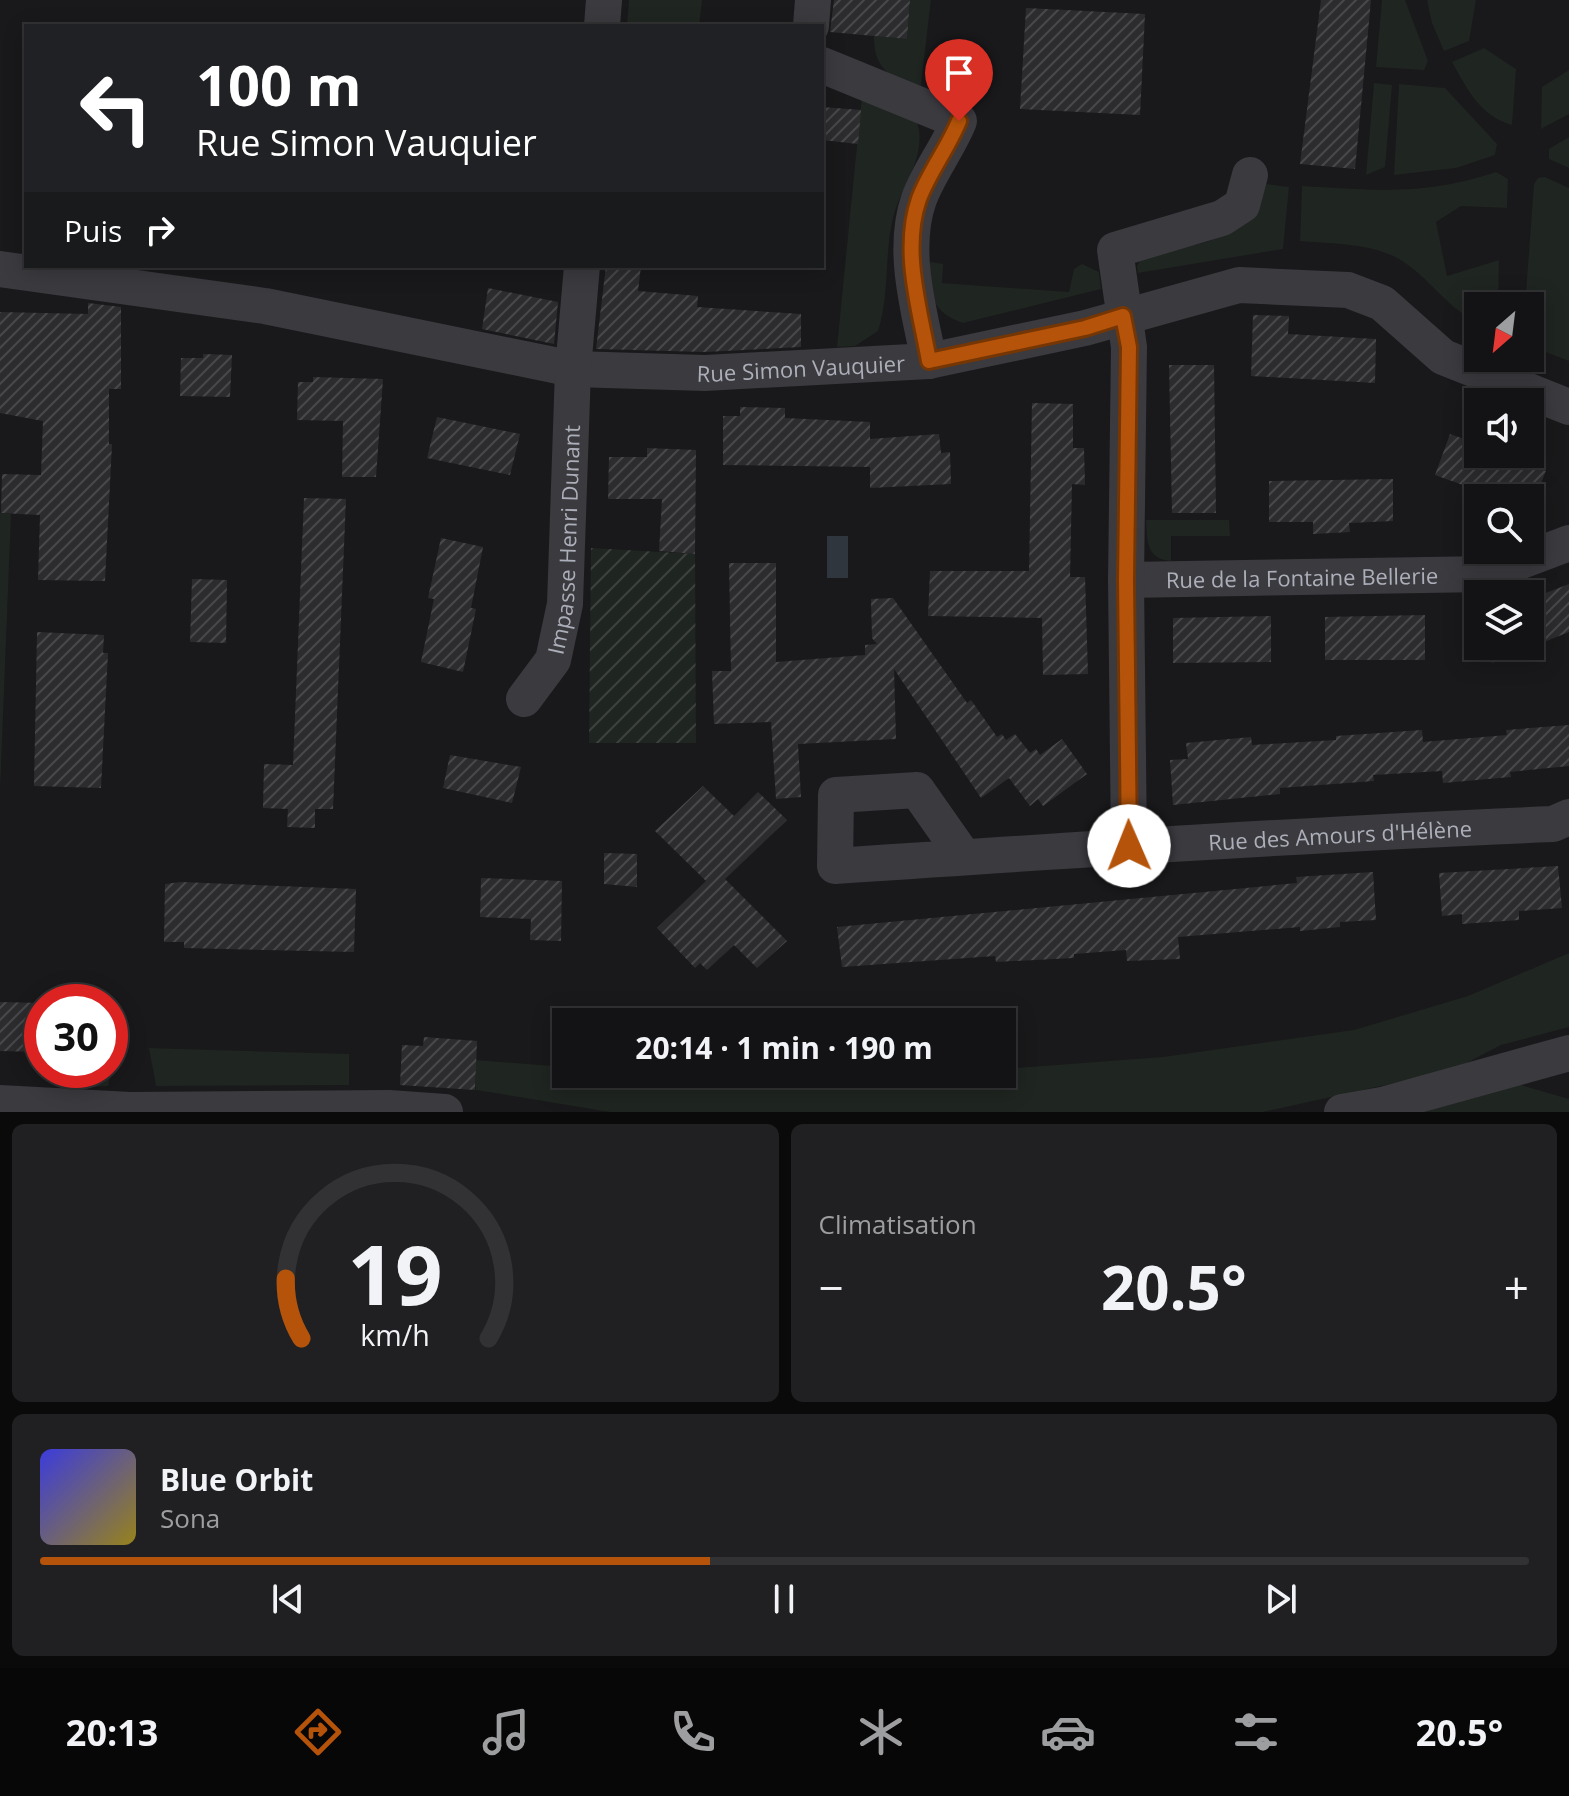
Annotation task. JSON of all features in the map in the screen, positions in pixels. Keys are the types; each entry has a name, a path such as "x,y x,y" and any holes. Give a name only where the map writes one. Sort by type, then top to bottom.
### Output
{"street":[{"path":"602,24 604,0"},
{"path":"811,24 813,0"},
{"path":"824,66 959,121 919,200 912,236 913,273 929,361"},
{"path":"1129,846 1126,580 1129,347 1115,250 1222,218 1242,205 1250,175"},
{"name":"Impasse Henri Dunant","path":"524,699 553,660 561,636 565,604 573,369 582,268"},
{"name":"Rue Simon Vauquier","path":"0,269 265,306 573,369 752,372 929,361 1085,328 1239,285 1348,290 1382,303 1443,357 1569,407"},
{"name":"Rue de la Fontaine Bellerie","path":"1126,580 1487,574 1569,543"},
{"name":"Rue des Amours d'Hélène","path":"964,857 1553,824 1569,817"},
{"path":"1342,1112 1382,1105 1569,1053"},
{"path":"0,1103 130,1110 389,1108 445,1112"}],"shaded area":[{"path":"629,0 702,0 699,24 627,24"},
{"path":"910,0 931,0 920,92 886,72 875,48 874,36 907,39"},
{"path":"1382,0 1405,0 1428,61 1424,70 1376,67"},
{"path":"1427,0 1476,0 1469,41 1444,51 1432,23"},
{"path":"1484,48 1516,69 1512,125 1483,109 1452,62"},
{"path":"1569,70 1569,114 1541,129 1542,87"},
{"path":"1374,83 1392,85 1385,167 1366,175"},
{"path":"1399,84 1445,88 1497,144 1495,155 1456,168 1394,175"},
{"path":"862,95 917,122 919,147 893,218 878,331 855,346 837,347"},
{"path":"1569,137 1569,168 1549,159 1549,149"},
{"path":"1496,172 1508,179 1507,208 1461,206 1436,222 1447,276 1499,260 1498,292 1464,292 1464,314 1410,266 1388,254 1351,245 1300,241 1302,186 1400,190 1470,180"},
{"path":"1545,177 1569,188 1569,361 1544,351 1544,292 1526,292 1534,184 1538,178"},
{"path":"1266,184 1289,187 1283,249 1138,273 1137,266 1142,257 1200,244 1234,230 1248,219"},
{"path":"926,264 943,264 942,283 1069,292 1074,269 1082,264 1099,272 1101,289 963,323 945,314 934,301"},
{"path":"0,513 11,514 0,792"},
{"path":"1146,520 1229,520 1230,536 1171,536 1171,561 1152,552"},
{"path":"827,536 848,536 848,578 827,578"},
{"path":"591,548 695,554 696,743 589,743"},
{"path":"1569,953 1569,1027 1501,1045 1453,1070 1263,1112 610,1112 476,1090 476,1060 552,1066 552,1088 1016,1088 1016,1068 1163,1057 1354,1030 1468,996"},
{"path":"149,1048 349,1054 349,1085 156,1086"},
{"path":"1510,1082 1569,1099 1569,1112 1417,1112"}],"building":[{"path":"834,0 910,0 907,39 830,32"},
{"path":"1321,0 1371,0 1355,169 1300,164"},
{"path":"1026,8 1145,14 1140,115 1020,109"},
{"path":"824,107 861,110 858,144 824,140"},
{"path":"606,268 641,268 638,291 698,296 697,307 801,314 801,347 705,352 596,349"},
{"path":"488,288 558,302 554,344 482,329"},
{"path":"88,303 121,307 121,389 109,389 109,444 112,444 105,581 38,580 40,515 1,513 2,474 41,475 43,421 0,413 0,312 88,314"},
{"path":"1253,315 1289,316 1288,334 1376,339 1375,383 1251,376"},
{"path":"203,354 232,355 230,397 180,396 181,358 203,358"},
{"path":"1169,365 1214,365 1216,513 1172,513"},
{"path":"313,377 383,379 376,477 342,477 343,421 297,420 298,382 313,382"},
{"path":"1032,403 1073,404 1073,448 1084,448 1085,485 1072,484 1070,577 1085,577 1088,674 1043,675 1042,618 928,616 930,571 1029,571"},
{"path":"740,407 785,408 785,418 870,422 870,439 939,434 941,453 950,452 951,484 870,488 870,467 723,465 723,416 740,416"},
{"path":"437,417 520,434 510,475 427,458"},
{"path":"1450,434 1464,439 1464,468 1539,468 1546,471 1541,484 1464,485 1435,475"},
{"path":"647,448 696,450 695,554 659,551 662,499 608,499 609,457 647,457"},
{"path":"1393,479 1393,521 1349,523 1350,532 1313,534 1313,522 1269,522 1269,481"},
{"path":"304,498 346,499 333,809 315,809 315,828 287,827 288,809 263,808 264,764 293,765"},
{"path":"441,538 483,547 471,608 476,609 463,672 421,662 434,599 428,598"},
{"path":"729,563 776,563 776,662 865,655 865,645 877,644 872,638 871,599 893,598 967,703 971,700 997,737 1002,734 1006,740 1015,734 1030,753 1036,749 1040,755 1062,739 1087,774 1043,806 1038,799 1030,806 1009,778 981,798 894,669 896,739 798,744 801,797 776,799 771,722 714,724 712,671 731,671"},
{"path":"192,579 227,580 226,643 190,642"},
{"path":"1569,584 1569,632 1544,642 1544,594"},
{"path":"1425,615 1425,660 1325,660 1325,617"},
{"path":"1271,616 1271,662 1173,663 1173,618"},
{"path":"37,632 104,635 103,653 108,653 101,788 34,786"},
{"path":"1569,725 1569,766 1510,772 1511,777 1443,783 1442,771 1373,775 1374,781 1280,788 1280,794 1173,805 1170,760 1188,759 1186,743 1251,737 1252,745 1336,740 1336,736 1422,730 1423,742 1507,735 1506,730"},
{"path":"450,755 521,767 512,803 443,788"},
{"path":"703,786 734,816 758,792 787,820 725,879 787,941 757,968 734,945 707,970 700,963 695,968 657,928 706,881 655,831"},
{"path":"604,853 637,854 637,887 604,884"},
{"path":"1558,866 1562,908 1519,911 1519,920 1462,924 1462,914 1442,916 1439,873"},
{"path":"1373,872 1376,920 1340,922 1340,927 1300,931 1300,927 1178,937 1180,959 1127,961 1126,950 1074,954 1074,958 996,962 995,956 842,967 837,927 1297,883 1296,877"},
{"path":"481,878 562,881 561,941 530,940 531,919 480,917"},
{"path":"181,882 356,889 354,952 184,948 184,942 164,942 165,884"},
{"path":"0,1002 24,1003 24,1052 0,1051"},
{"path":"424,1037 477,1041 475,1090 400,1085 402,1045 423,1046"}],"route":[{"path":"959,121 919,200 912,236 913,273 929,361 1085,328 1123,316 1129,347 1126,580 1129,846"}]}
